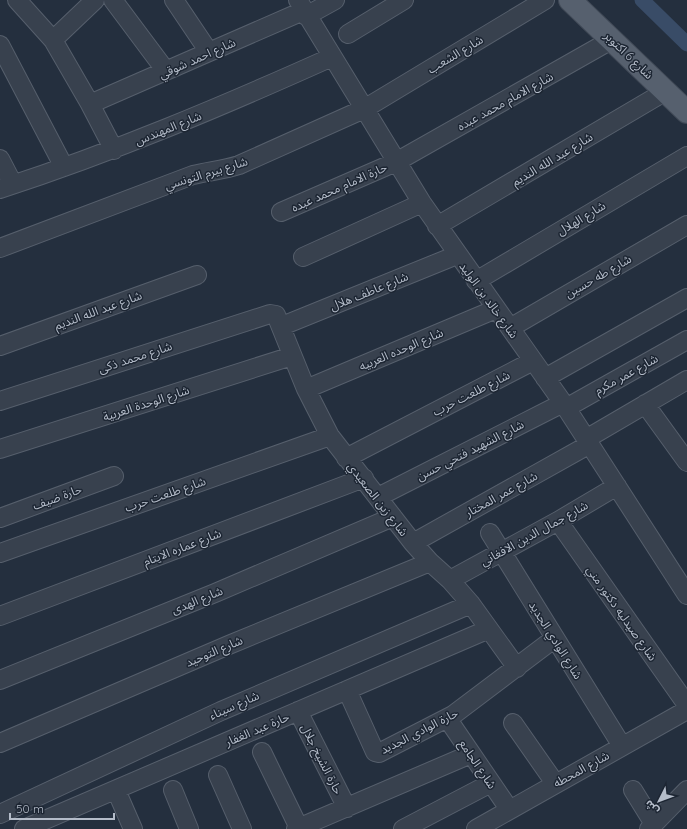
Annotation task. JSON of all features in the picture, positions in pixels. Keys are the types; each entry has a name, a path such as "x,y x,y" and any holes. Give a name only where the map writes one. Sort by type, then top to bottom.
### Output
{"main road":[{"name":"شارع 6 اكتوبر","path":"570,0 613,39 687,112"}],"street":[{"path":"17,0 53,40 90,104 114,150"},
{"path":"53,40 95,0"},
{"path":"113,0 166,71"},
{"path":"174,0 209,52"},
{"name":"شارع احمد شوقي","path":"90,104 303,9 336,0"},
{"path":"348,34 404,0"},
{"name":"شارع الشعب","path":"364,109 545,0"},
{"name":"شارع خالد بن الوليد","path":"303,9 396,162 437,226 564,406 687,595"},
{"name":"شارع الامام محمد عبده","path":"396,162 613,39"},
{"path":"0,44 64,167"},
{"name":"شارع المهندس","path":"7,187 114,150 222,106 332,57"},
{"name":"شارع عبد الله النديم","path":"437,226 666,91"},
{"name":"شارع بيرم التونسي","path":"0,248 193,175 209,171 225,170 239,165 364,109"},
{"name":"شارع الهلال","path":"476,281 687,156"},
{"path":"0,159 7,187"},
{"name":"حارة الامام محمد عبده","path":"281,212 396,162"},
{"path":"303,257 422,203"},
{"name":"شارع طه حسين","path":"510,328 687,225"},
{"name":"شارع عاطف هلال","path":"276,320 457,256"},
{"name":"شارع عبد الله النديم","path":"0,346 197,275"},
{"path":"545,378 687,298"},
{"name":"شارع الوحده العربيه","path":"306,389 496,309"},
{"name":"شارع زين الصعيدي","path":"276,320 306,389 330,436 346,458 364,478 413,544 450,580 471,604 516,668"},
{"name":"شارع محمد ذكى","path":"0,401 276,320"},
{"name":"شارع عمر مكرم","path":"564,406 687,340"},
{"name":"شارع الوحدة العربية","path":"0,450 292,356"},
{"name":"شارع طلعت حرب","path":"346,458 533,361"},
{"name":"شارع عمر المختار","path":"413,544 588,442 645,404 687,380"},
{"path":"645,404 687,462"},
{"name":"شارع الشهيد فتحي حسن","path":"378,497 564,406"},
{"name":"شارع طلعت حرب","path":"0,554 330,436"},
{"name":"حارة ضيف","path":"0,518 114,476"},
{"name":"شارع عماره الايتام","path":"0,616 364,478"},
{"name":"شارع جمال الدين الافغاني","path":"450,580 558,521 617,486"},
{"name":"شارع الهدى","path":"0,680 215,593 393,517"},
{"name":"شارع صيدليه دكتور مني","path":"558,521 687,705"},
{"name":"شارع الوادي الجديد","path":"490,533 622,746"},
{"name":"شارع التوحيد","path":"0,743 238,641 430,562"},
{"name":"شارع سيناء","path":"0,814 221,710 471,604"},
{"name":"حارة عبد الغفار","path":"24,829 489,629"},
{"name":"حارة الوادي الجديد","path":"347,690 375,752 378,754 447,718 555,638"},
{"name":"شارع المحطه","path":"476,829 509,809 687,710"},
{"name":"حارة الشيخ جلال","path":"298,711 347,808"},
{"name":"شارع الجامع","path":"447,718 509,809"},
{"path":"513,723 555,784"},
{"path":"262,752 297,828 471,754"},
{"path":"218,775 242,829"},
{"path":"403,829 491,783"},
{"path":"116,790 133,829"},
{"path":"173,790 189,829"},
{"path":"633,790 652,826 687,790"},
{"path":"0,825 1,829"}],"waterway":[{"path":"642,0 687,44"}]}
